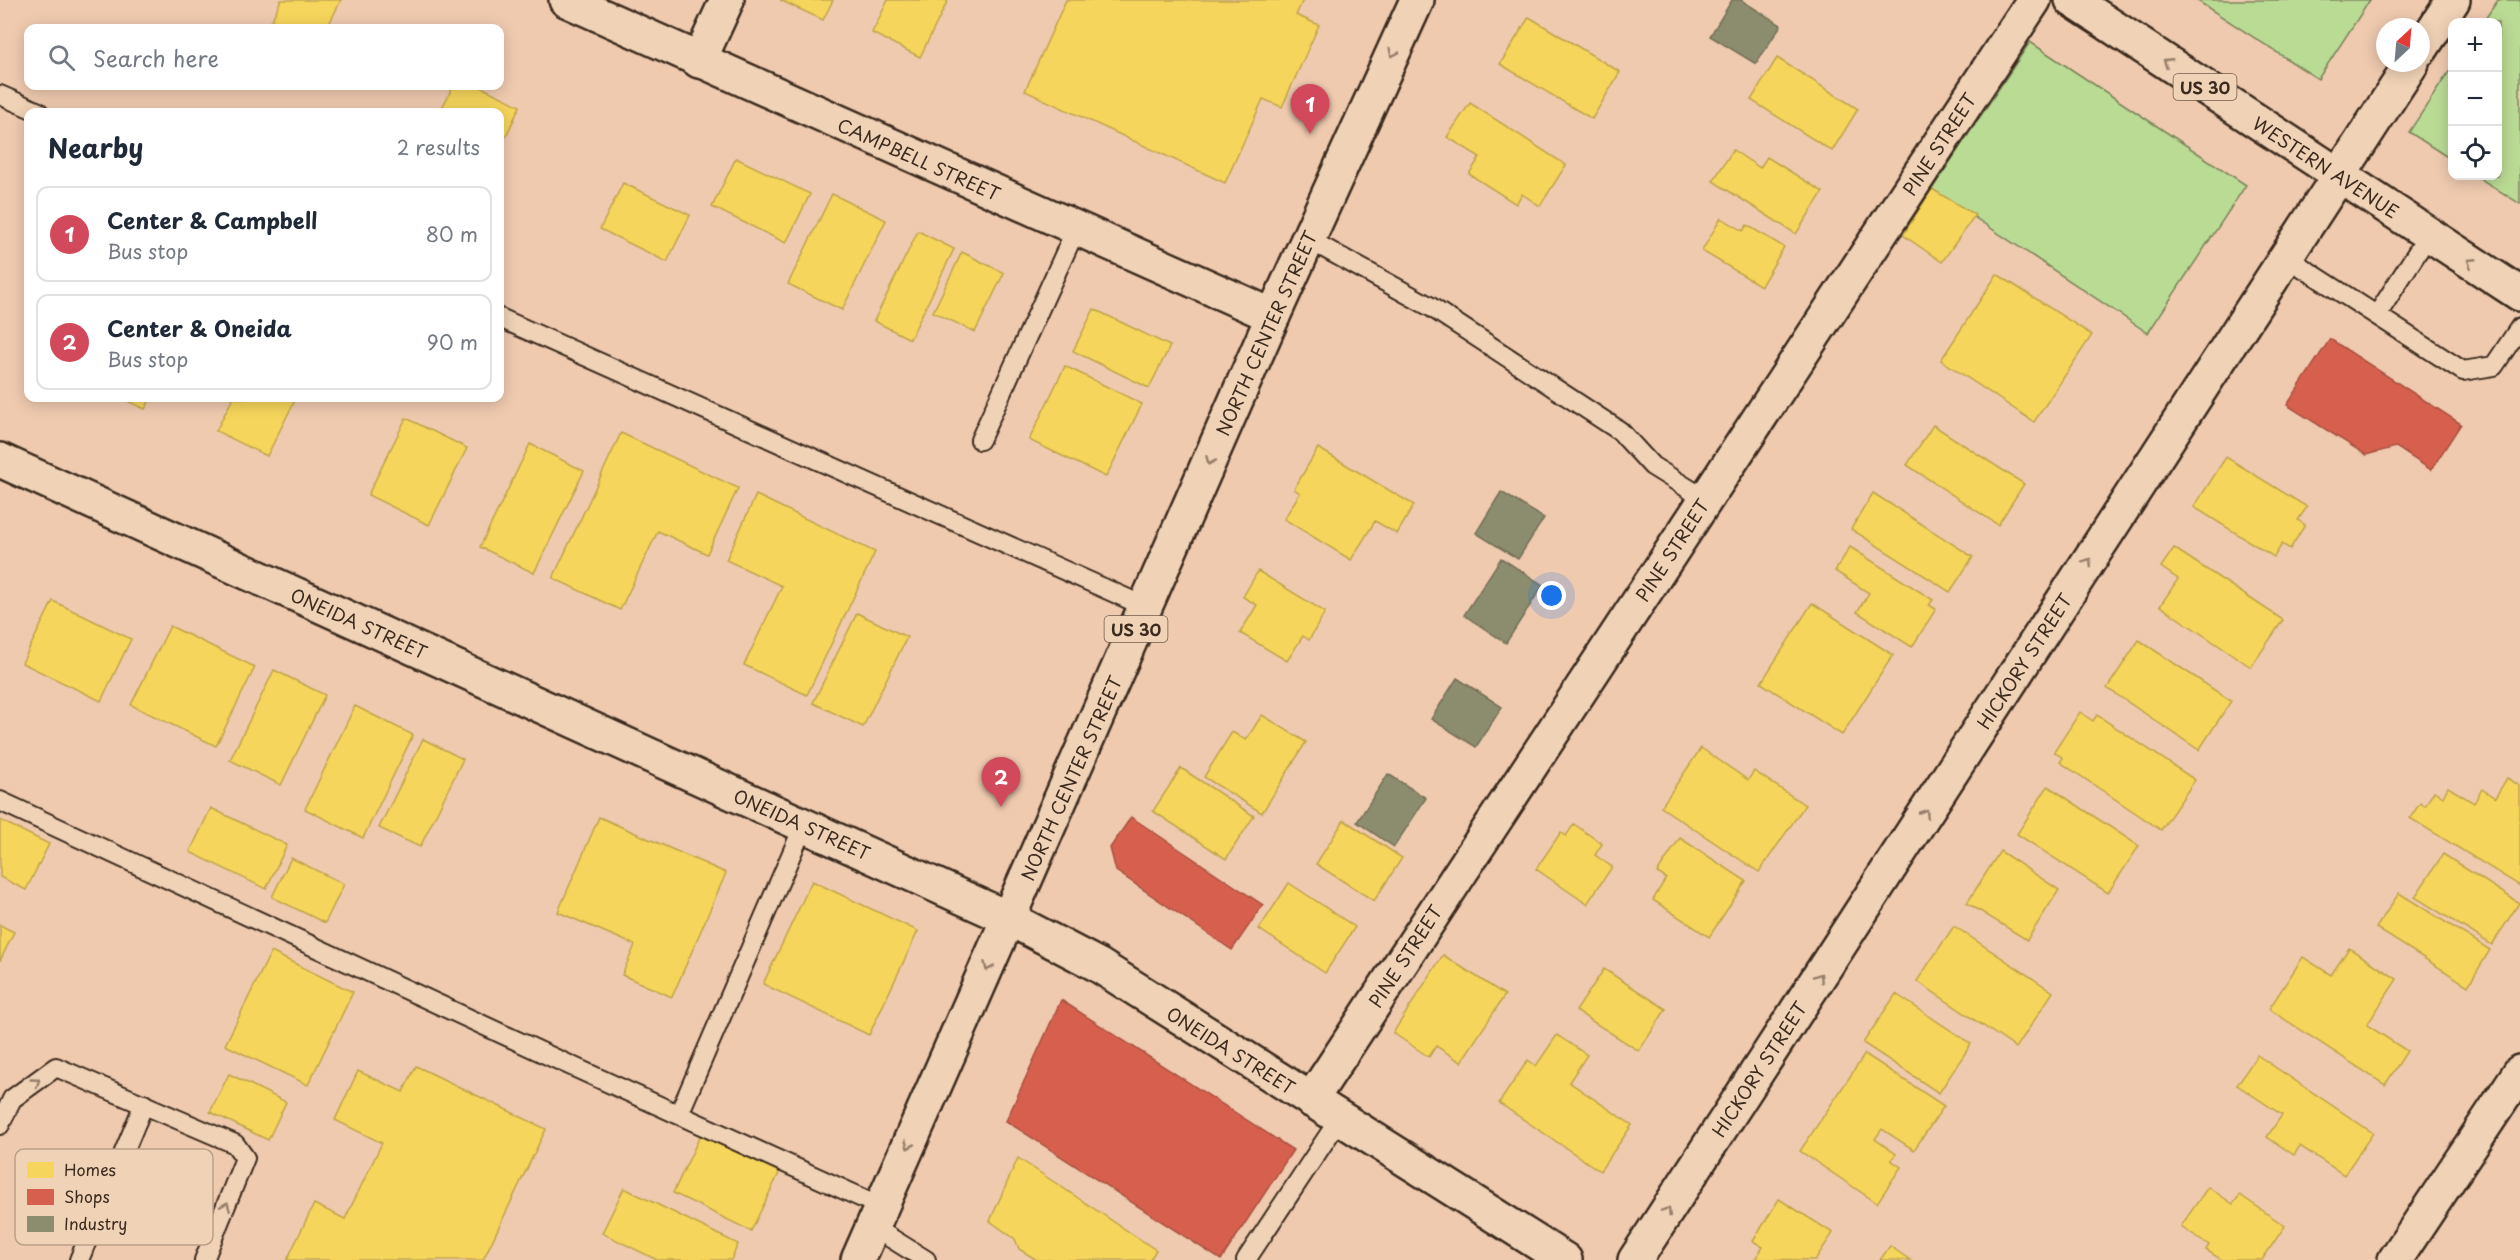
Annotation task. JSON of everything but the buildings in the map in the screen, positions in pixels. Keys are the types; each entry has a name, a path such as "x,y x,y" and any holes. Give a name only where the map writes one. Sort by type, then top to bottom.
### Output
{"street":[{"name":"CAMPBELL STREET","path":"566,0 1273,316"},
{"path":"699,61 727,0"},
{"name":"NORTH CENTER STREET","path":"858,1260 1010,919 1273,316 1417,0"},
{"name":"PINE STREET","path":"1311,1100 2034,0"},
{"name":"WESTERN AVENUE","path":"2072,0 2520,294"},
{"path":"2430,35 2453,0"},
{"name":"HICKORY STREET","path":"1635,1260 2406,72"},
{"name":"ONEIDA STREET","path":"0,460 1010,919 1098,965 1565,1260"},
{"path":"2395,1260 2520,1071"}],"lane":[{"path":"0,95 30,108"},
{"path":"980,440 1077,229"},
{"path":"2376,315 2429,234"},
{"path":"1308,239 1441,313 1620,431 1652,465 1706,500"},
{"path":"2286,257 2463,371 2494,366 2520,327"},
{"path":"504,320 1146,608"},
{"path":"0,801 679,1114 877,1217 926,1260"},
{"path":"679,1114 804,825"},
{"path":"0,1125 12,1099 56,1067 235,1144 245,1158 213,1238"},
{"path":"125,1149 144,1104"},
{"path":"1246,1260 1340,1119"},
{"path":"79,1260 85,1245"},
{"path":"204,1260 210,1245"}],"green space":[{"path":"2196,0 2370,0 2318,79"},
{"path":"2498,0 2520,0 2520,204 2482,180 2502,180 2502,18 2486,18"},
{"path":"2030,42 2246,185 2148,333 1932,189"},
{"path":"2448,73 2448,157 2409,132"}],"place":[{"name":"Center & Campbell","path":"1310,134"},
{"name":"Center & Oneida","path":"1001,807"}]}
